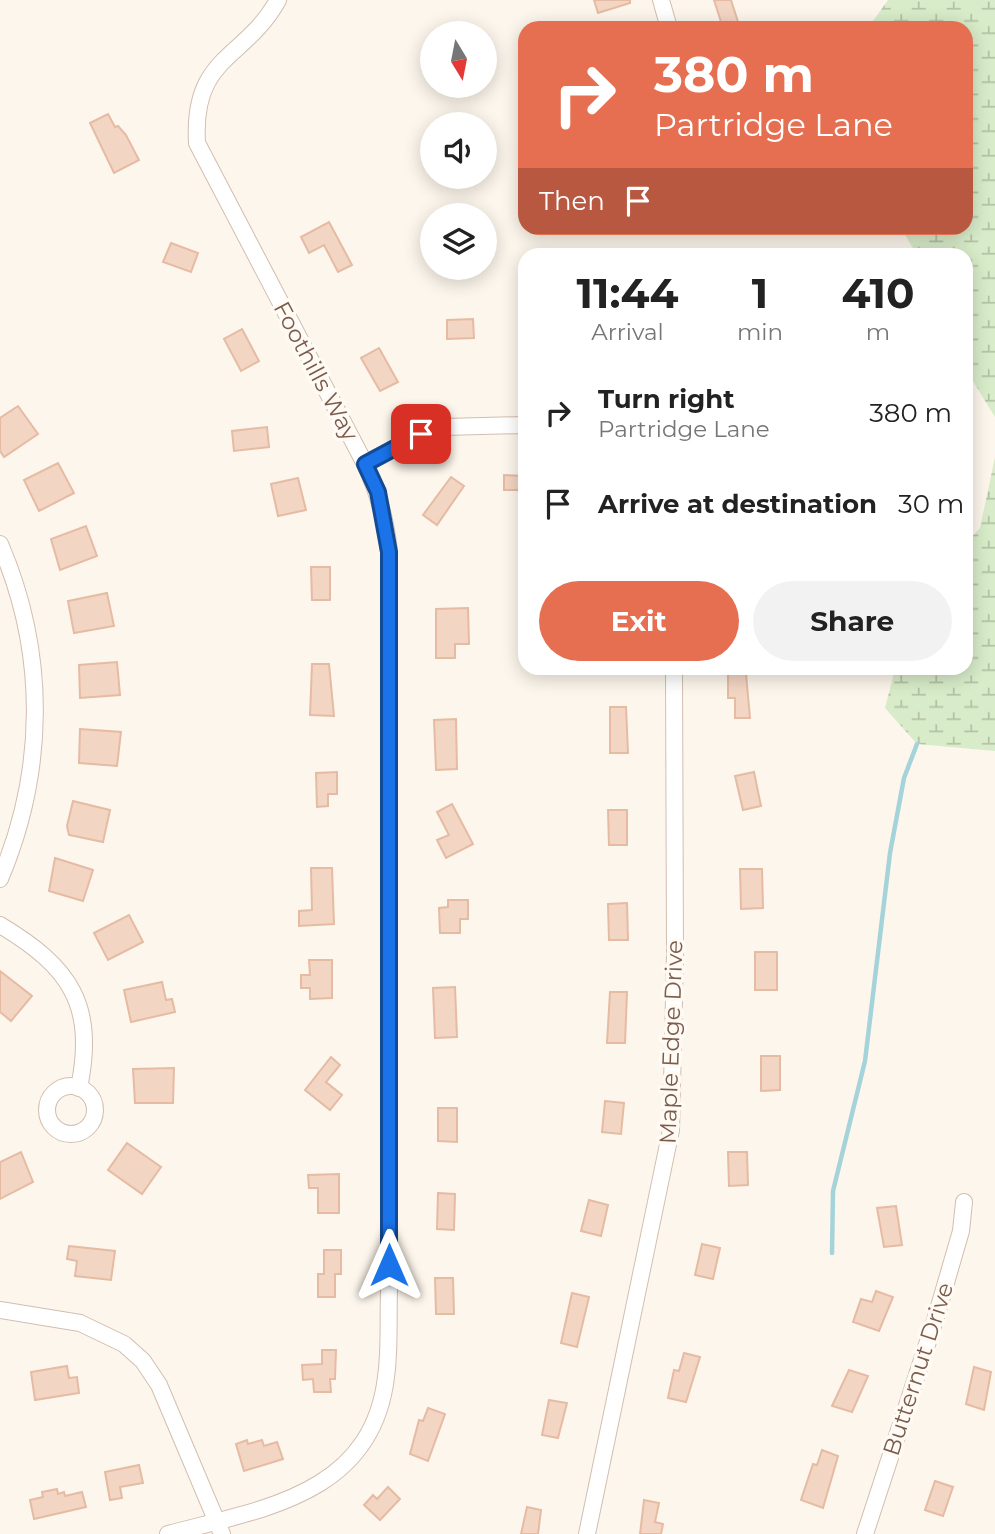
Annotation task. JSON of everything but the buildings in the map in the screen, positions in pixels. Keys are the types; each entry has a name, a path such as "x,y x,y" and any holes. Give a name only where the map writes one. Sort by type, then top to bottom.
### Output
{"street":[{"name":"Foothills Way","path":"168,1534 220,1527 284,1503 326,1481 358,1448 369,1430 386,1378 389,1291 389,552 378,492 365,464 197,143 198,107 205,83 227,56 269,16 278,0"},
{"path":"661,0 666,21"},
{"path":"365,464 421,434 444,427 518,425"},
{"path":"0,544 28,631 36,695 36,732 22,819 0,879"},
{"name":"Maple Edge Drive","path":"587,1534 671,1130 675,954 674,675"},
{"path":"0,925 31,944 54,963 75,995 84,1029 84,1063 79,1088"},
{"name":"Butternut Drive","path":"865,1534 936,1317 961,1231 964,1202"},
{"path":"0,1310 80,1323 114,1338 143,1361 159,1385 220,1527"}],"green space":[{"path":"888,0 995,0 995,417 973,381 973,248 913,248 905,235 973,235 973,21 873,21"},
{"path":"995,457 995,751 917,744 885,708 893,675 973,675 973,536 980,528"}],"waterway":[{"path":"832,1253 833,1191 865,1061 890,853 904,778 917,744"}],"route":[{"path":"389,1265 389,552 386,521 378,492 365,464 421,434"}]}
